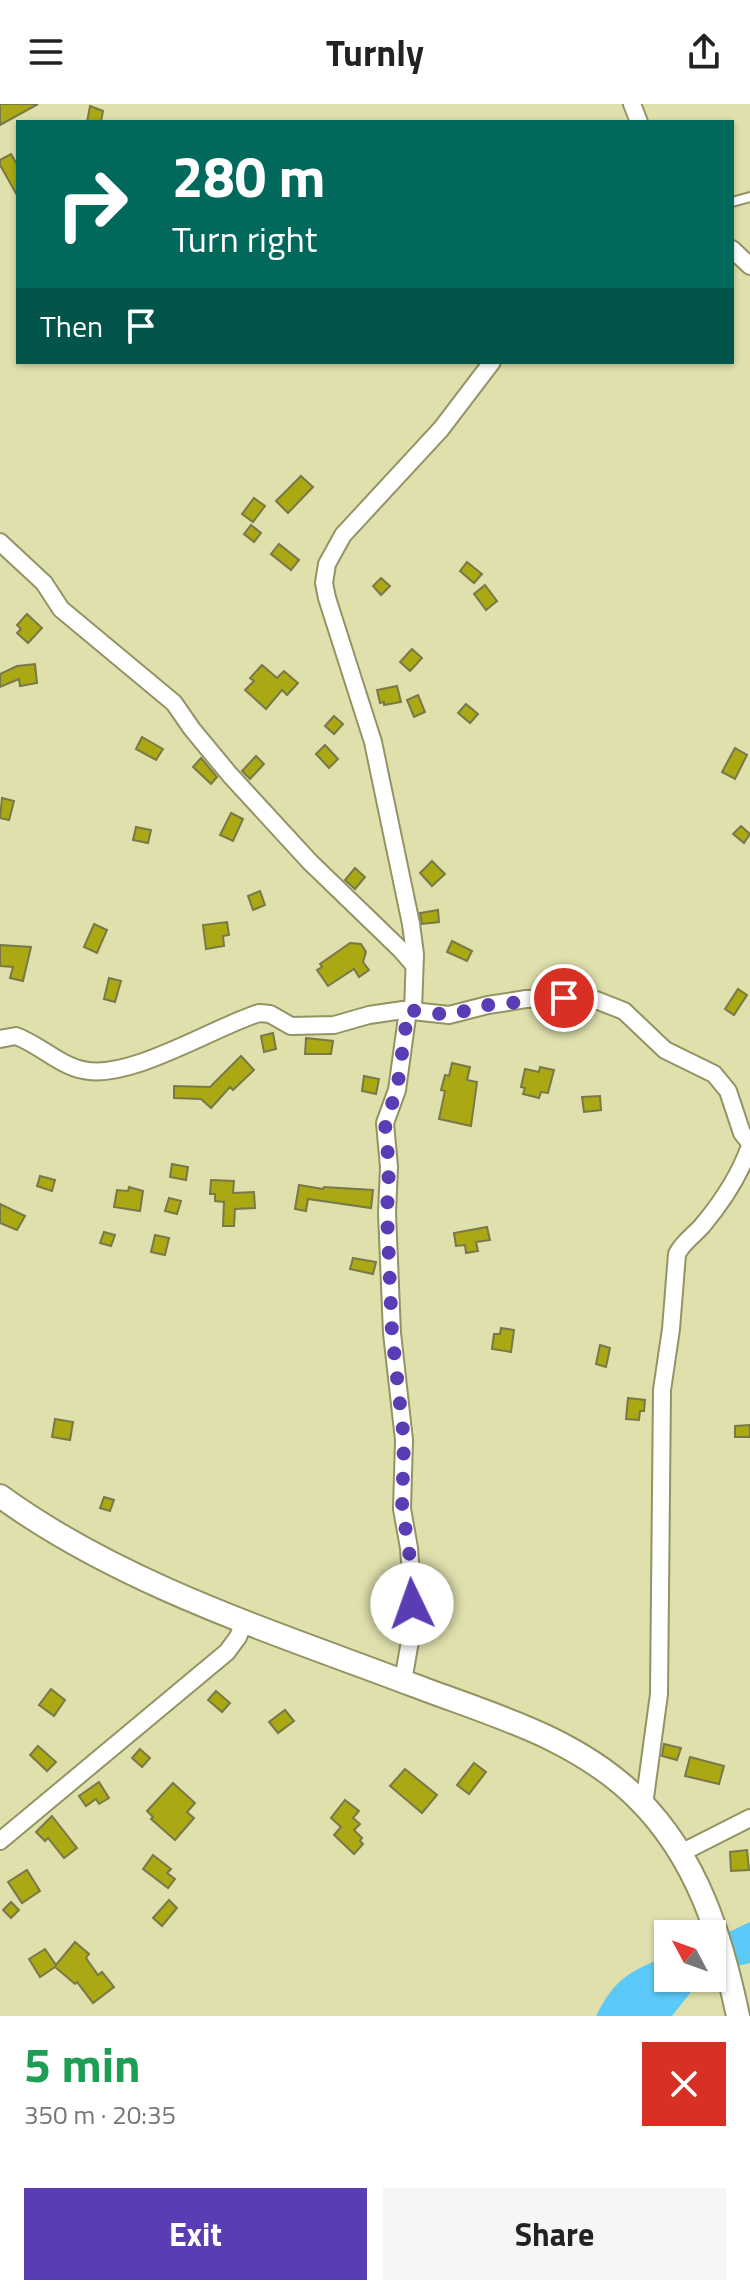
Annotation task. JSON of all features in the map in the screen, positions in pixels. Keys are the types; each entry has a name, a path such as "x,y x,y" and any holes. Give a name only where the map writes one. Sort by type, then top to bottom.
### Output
{"street":[{"path":"734,251 750,266"},
{"path":"403,1681 414,1618 409,1548 402,1509 404,1440 392,1333 387,1228 389,1167 385,1123 397,1090 414,965 411,924 373,742 327,598 325,574 343,535 441,429 490,364"},
{"path":"0,542 44,583 61,609 174,703 250,797 310,862 414,965"},
{"path":"0,1039 16,1036 71,1067 98,1072 141,1062 259,1013 270,1014 291,1026 334,1025 369,1015 410,1010 449,1015 515,1001 581,997 618,1007 665,1050 714,1074 723,1083 742,1133 750,1144 737,1179 677,1254 662,1390 659,1694 644,1805"},
{"path":"0,1496 66,1539 117,1565 244,1622 565,1744 618,1780 660,1824 704,1898 719,1934 738,2016"},
{"path":"0,1841 227,1652 244,1622"},
{"path":"679,1854 750,1818"}],"water":[{"path":"750,1922 750,1963 726,1969 726,1933"},
{"path":"654,1962 654,1992 691,1992 672,2016 596,2016 617,1984"}],"building":[{"path":"0,104 38,104 0,125"},
{"path":"90,106 103,111 101,120 87,120"},
{"path":"11,154 16,163 16,193 0,165 0,160"},
{"path":"301,476 313,487 288,513 276,501"},
{"path":"254,498 265,506 253,522 242,514"},
{"path":"251,525 261,533 254,542 244,534"},
{"path":"279,544 299,560 291,570 271,554"},
{"path":"467,562 482,574 474,583 460,571"},
{"path":"381,578 390,586 381,595 373,586"},
{"path":"485,585 497,601 486,610 474,594"},
{"path":"27,614 42,628 28,643 17,633 21,629 17,625"},
{"path":"412,649 422,658 410,671 400,662"},
{"path":"35,664 37,683 20,686 19,679 0,687 0,674 17,666"},
{"path":"262,665 277,678 284,671 298,683 287,695 282,690 266,709 245,690 254,681 250,678"},
{"path":"397,686 401,702 380,703 377,690"},
{"path":"418,695 425,712 414,717 407,700"},
{"path":"466,704 478,714 470,723 458,713"},
{"path":"334,716 343,724 334,734 325,726"},
{"path":"142,737 163,749 156,760 136,749"},
{"path":"325,745 338,759 329,768 316,754"},
{"path":"735,748 747,755 735,779 722,772"},
{"path":"256,756 264,764 250,779 242,771"},
{"path":"201,758 217,777 211,784 193,767"},
{"path":"2,798 14,801 9,820 0,818"},
{"path":"231,813 243,819 233,841 220,835"},
{"path":"741,826 750,834 744,843 733,834"},
{"path":"136,827 151,830 148,843 133,840"},
{"path":"432,861 445,874 432,886 420,873"},
{"path":"355,868 365,877 355,889 345,880"},
{"path":"260,891 265,905 253,910 248,896"},
{"path":"438,910 439,922 422,924 420,913"},
{"path":"227,922 229,935 223,936 224,946 206,949 203,925"},
{"path":"94,924 107,930 97,953 84,947"},
{"path":"452,941 472,951 467,961 447,952"},
{"path":"350,943 361,944 366,952 363,962 369,970 359,977 354,969 328,986 317,970 322,967 320,964"},
{"path":"0,945 31,947 23,981 10,978 13,967 0,966"},
{"path":"109,978 121,981 115,1002 104,999"},
{"path":"738,989 747,995 734,1015 725,1009"},
{"path":"273,1033 276,1049 264,1052 261,1036"},
{"path":"306,1038 333,1041 331,1054 305,1054"},
{"path":"241,1056 254,1070 233,1090 230,1087 211,1108 201,1099 174,1098 174,1086 210,1087"},
{"path":"452,1063 470,1067 467,1080 477,1082 471,1126 439,1119 445,1091 441,1090"},
{"path":"540,1067 554,1070 548,1093 541,1092 539,1098 523,1094 525,1088 521,1087 525,1069 539,1072"},
{"path":"364,1076 379,1079 376,1094 362,1091"},
{"path":"600,1096 601,1110 584,1112 582,1097"},
{"path":"172,1164 188,1167 186,1180 170,1177"},
{"path":"40,1176 55,1180 52,1191 37,1186"},
{"path":"211,1180 234,1181 233,1193 254,1192 255,1208 235,1209 234,1226 223,1226 224,1202 215,1201 215,1194 210,1194"},
{"path":"299,1185 373,1190 371,1208 308,1199 306,1211 295,1209"},
{"path":"129,1187 143,1191 140,1211 114,1207 117,1190 128,1191"},
{"path":"169,1198 181,1201 177,1214 165,1211"},
{"path":"0,1204 25,1216 17,1230 0,1223"},
{"path":"487,1227 490,1240 476,1242 478,1251 466,1253 465,1245 456,1246 454,1233"},
{"path":"104,1232 115,1235 111,1246 100,1243"},
{"path":"155,1235 169,1238 165,1255 151,1252"},
{"path":"353,1258 376,1262 373,1274 350,1269"},
{"path":"501,1328 514,1330 511,1352 492,1349 494,1334 500,1334"},
{"path":"600,1345 610,1348 606,1367 596,1364"},
{"path":"628,1398 645,1400 639,1420 626,1419"},
{"path":"55,1419 73,1422 70,1440 52,1437"},
{"path":"750,1425 750,1437 735,1437 735,1426"},
{"path":"104,1497 114,1500 110,1511 100,1508"},
{"path":"51,1689 65,1700 54,1716 39,1705"},
{"path":"216,1691 230,1703 222,1712 208,1700"},
{"path":"285,1710 294,1721 278,1733 269,1722"},
{"path":"664,1744 681,1748 677,1760 662,1756"},
{"path":"38,1746 56,1762 47,1771 30,1755"},
{"path":"140,1749 150,1758 142,1767 132,1758"},
{"path":"690,1757 724,1766 719,1784 685,1776"},
{"path":"474,1763 486,1772 469,1794 457,1785"},
{"path":"405,1769 437,1795 422,1813 390,1786"},
{"path":"99,1782 109,1798 99,1804 96,1799 86,1806 79,1796"},
{"path":"173,1783 195,1803 187,1812 194,1818 175,1840 151,1819 153,1817 147,1811"},
{"path":"345,1800 359,1811 353,1818 360,1824 354,1830 362,1838 360,1841 363,1844 354,1854 334,1835 341,1827 331,1818"},
{"path":"52,1816 77,1848 64,1858 48,1838 45,1841 36,1832"},
{"path":"747,1850 749,1870 731,1871 730,1852"},
{"path":"153,1855 171,1869 167,1873 175,1879 168,1888 143,1869"},
{"path":"27,1870 40,1891 22,1903 8,1882"},
{"path":"169,1900 177,1908 162,1926 153,1918"},
{"path":"11,1902 19,1910 11,1918 3,1910"},
{"path":"75,1942 89,1954 86,1958 98,1975 102,1972 114,1987 93,2003 77,1982 75,1984 55,1967 40,1977 29,1959 45,1949 56,1965"}],"route":[{"path":"412,1604 409,1548 402,1509 404,1440 392,1333 387,1243 389,1167 385,1138 385,1123 397,1090 408,1010 449,1015 526,999 564,998"}]}
